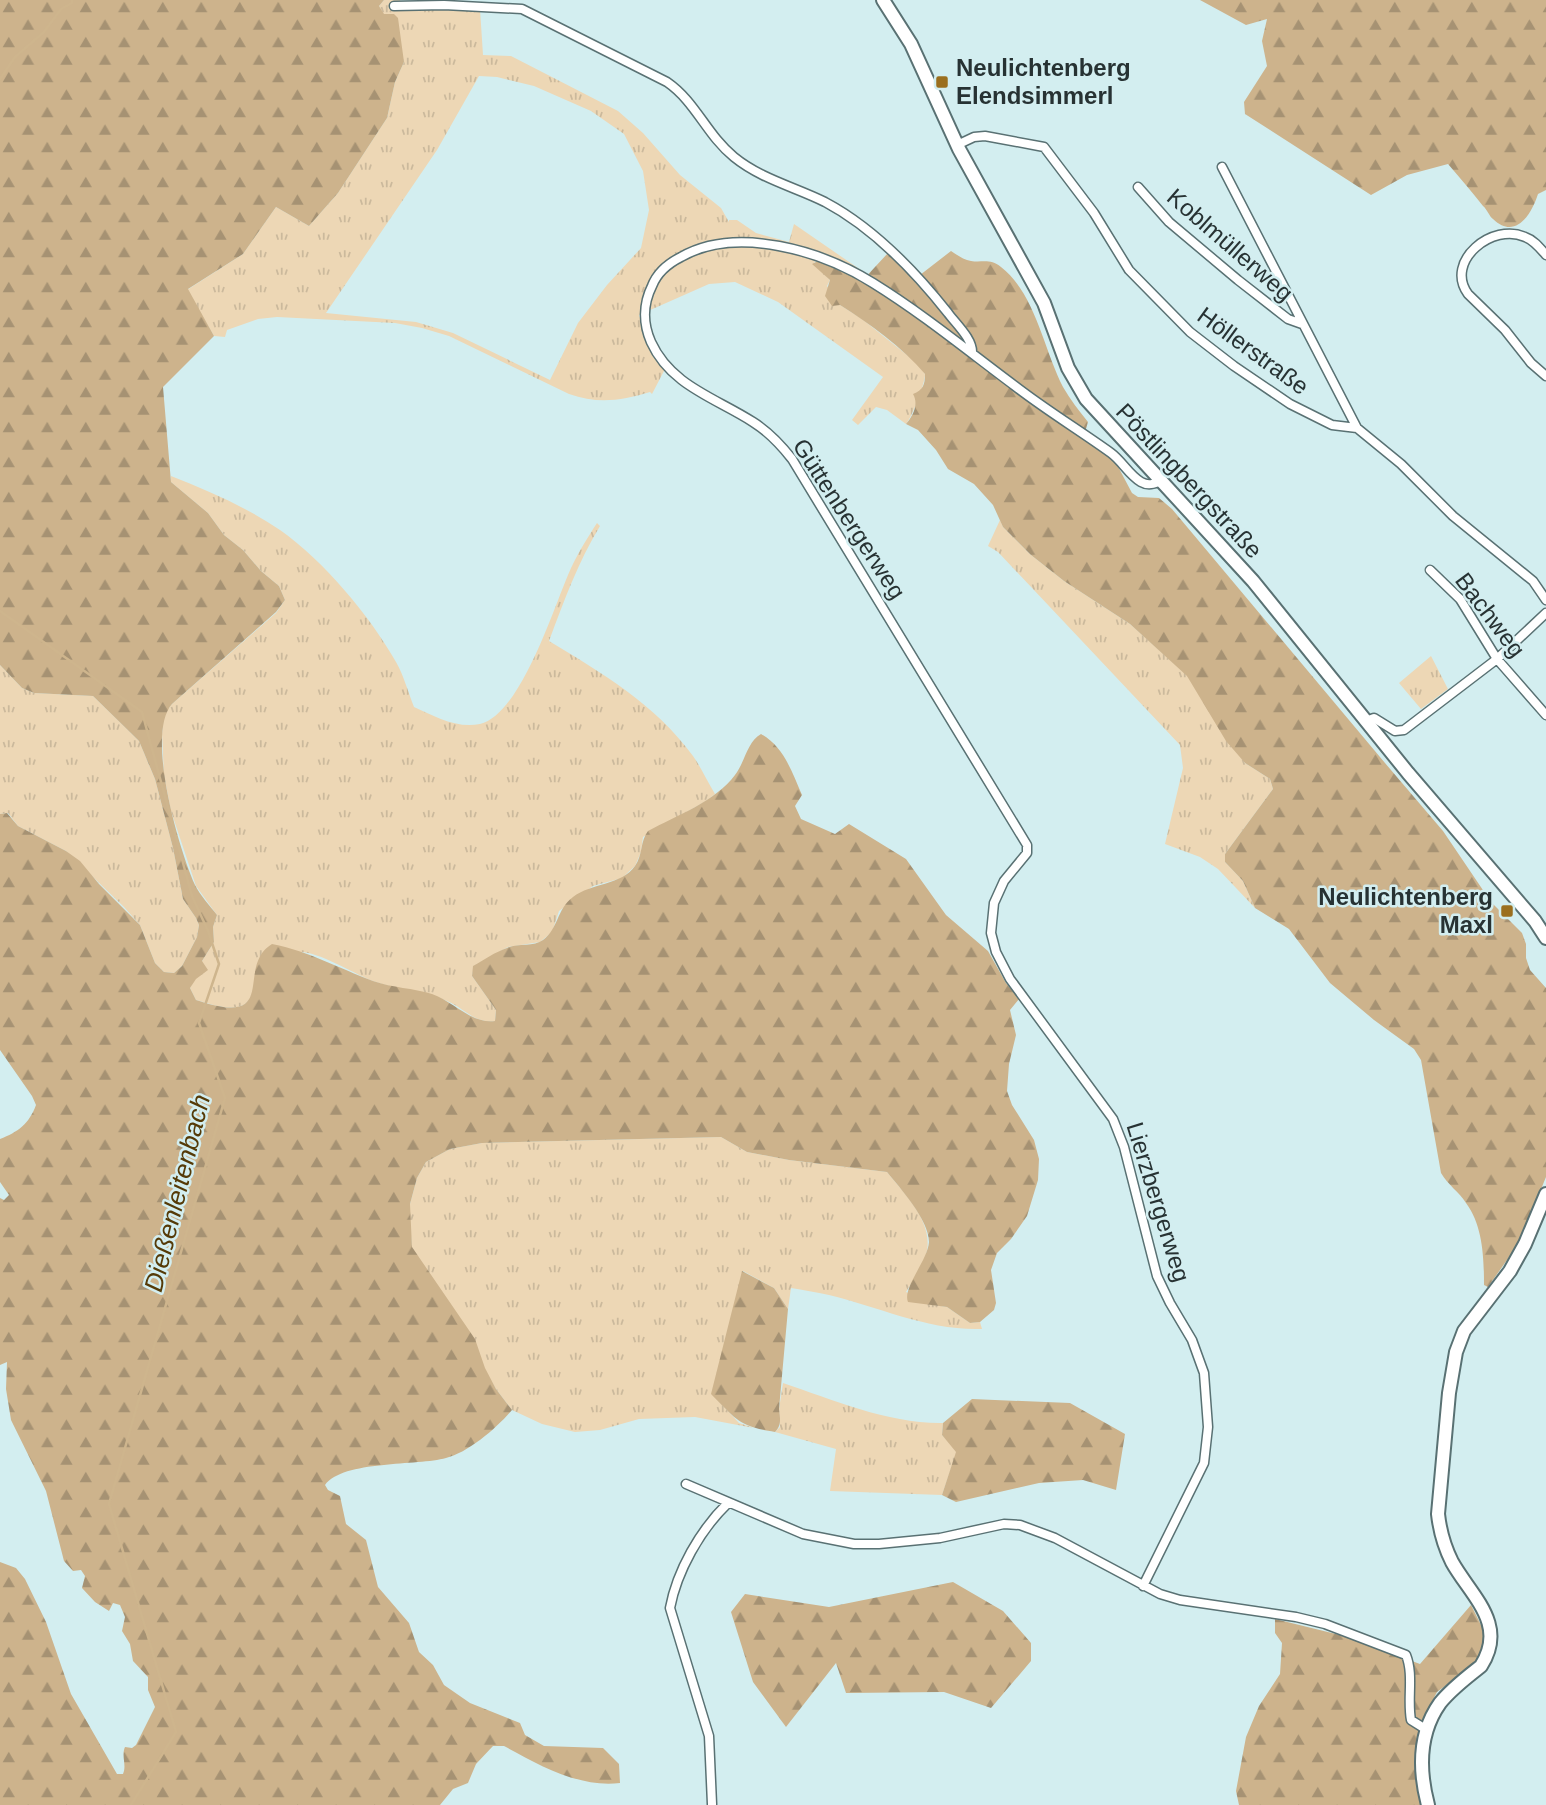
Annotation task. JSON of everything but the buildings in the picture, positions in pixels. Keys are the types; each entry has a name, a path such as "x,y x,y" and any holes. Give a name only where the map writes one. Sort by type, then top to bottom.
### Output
{"main road":[{"name":"Pöstlingbergstraße","path":"883,0 921,62 957,145 1045,303 1079,389 1097,412 1245,572 1366,722 1535,921 1546,938"},
{"path":"1428,1805 1421,1762 1427,1730 1439,1704 1481,1665 1491,1640 1486,1614 1443,1543 1439,1524 1453,1365 1464,1331 1510,1271 1525,1244 1546,1194"}],"street":[{"path":"394,6 444,5 522,9 667,82 693,106 711,135 736,159 766,177 836,208 892,252 925,285 958,326 972,346 972,353"},
{"name":"Höllerstraße","path":"957,145 974,137 985,136 1041,146 1080,193 1129,270 1190,332 1290,404 1332,425 1357,428 1401,464 1453,516 1533,580 1546,600"},
{"name":"Koblmüllerweg","path":"1222,167 1357,428"},
{"name":"Koblmüllerweg","path":"1138,187 1169,222 1238,280 1288,319 1302,324"},
{"path":"1546,255 1524,236 1500,234 1480,242 1473,248 1462,275 1464,288 1468,293 1546,376"},
{"name":"Güttenbergerweg","path":"1027,853 1027,845 1015,824 792,459 761,428 688,386 663,362 650,340 645,310 654,281 678,258 715,244 759,243 824,259 862,276 930,321 1046,410 1111,453 1139,481 1151,485 1161,481"},
{"name":"Bachweg","path":"1430,570 1460,599 1497,659 1546,715"},
{"path":"1366,722 1376,719 1393,730 1401,731 1497,659 1546,613"},
{"name":"Lierzbergerweg","path":"1027,853 1004,881 995,902 991,933 996,952 1010,979 1113,1119 1124,1147 1157,1276 1192,1340 1204,1373 1208,1427 1204,1463 1143,1586"},
{"path":"686,1484 803,1534 854,1544 940,1538 1004,1524 1020,1525 1055,1538 1143,1586 1180,1600 1296,1617 1325,1624 1406,1655 1410,1664 1411,1720 1427,1730"},
{"path":"712,1804 709,1736 670,1608 673,1592 702,1534 728,1503"}],"green space":[{"path":"0,0 384,0 379,6 384,14 394,14 398,18 404,62 395,82 387,118 338,193 309,226 276,207 243,254 188,289 214,336 163,387 171,482 208,513 224,535 279,586 285,600 276,612 172,704 165,719 163,765 174,820 195,885 217,915 213,927 214,942 202,961 208,970 196,979 190,988 196,1000 222,1007 239,1007 248,1001 261,954 272,944 312,956 373,981 432,994 470,1016 495,1021 496,1010 472,976 473,966 507,948 535,944 543,940 573,897 629,872 638,862 648,831 717,793 735,775 752,742 761,734 776,746 791,769 802,795 795,806 801,819 835,834 849,824 906,859 946,915 988,951 1006,983 1019,999 1010,1010 1016,1035 1009,1064 1007,1091 1012,1105 1034,1140 1039,1159 1038,1180 1027,1216 997,1253 991,1270 996,1303 994,1310 980,1322 970,1323 947,1307 908,1302 909,1289 928,1249 928,1233 913,1205 887,1172 747,1152 721,1137 482,1143 450,1149 426,1162 417,1178 410,1204 412,1247 475,1339 485,1368 496,1389 512,1410 482,1438 455,1455 348,1471 334,1477 325,1485 328,1490 340,1496 346,1524 366,1540 378,1587 409,1623 419,1652 433,1665 444,1685 470,1703 520,1723 525,1735 544,1746 603,1748 619,1764 620,1783 590,1782 560,1774 504,1746 493,1746 476,1764 468,1783 453,1789 440,1805 0,1805 0,1562 16,1568 25,1579 46,1622 71,1694 117,1774 123,1774 124,1771 125,1747 132,1748 136,1745 155,1707 148,1690 148,1677 133,1661 130,1644 122,1631 125,1617 120,1605 113,1603 109,1611 95,1602 82,1588 85,1576 81,1570 73,1571 64,1561 46,1491 11,1420 6,1389 7,1362 0,1365 0,1198 4,1200 9,1195 0,1182 0,1139 22,1126 36,1105 0,1050 0,814 7,813 18,826 80,861 140,925 155,963 164,972 174,973 182,966 197,937 199,925 183,899 155,779 139,741 93,696 34,693 22,688 0,665"},
{"path":"384,0 400,0 403,10 480,9 483,55 511,56 618,111 643,133 680,175 721,208 729,222 737,220 756,233 789,242 794,224 868,275 752,239 743,239 750,245 779,249 818,261 814,262 830,280 827,286 840,305 917,363 925,374 918,400 906,424 887,410 876,407 858,425 852,420 883,377 778,302 735,282 709,284 639,315 649,344 665,369 652,394 650,392 629,398 599,400 569,394 449,336 395,323 277,317 258,319 227,330 225,337 214,336 187,290 243,254 276,207 309,226 338,193 387,118 395,82 404,62 379,6","holes":["479,76 497,77 534,86 591,111 624,134 643,171 649,210 641,248 607,285 578,323 550,380 453,333 416,322 326,313 437,150"]},
{"path":"1200,0 1546,0 1546,190 1538,194 1532,209 1522,222 1509,227 1492,218 1448,164 1407,175 1371,195 1245,114 1244,102 1267,66 1262,41 1267,19 1246,25"},
{"path":"951,251 968,260 993,263 1013,278 1031,307 1063,387 1088,422 1085,432 1114,459 1132,493 1138,497 1159,498 1172,509 1443,831 1491,902 1522,933 1530,970 1546,988 1546,1177 1519,1243 1488,1287 1484,1285 1483,1253 1472,1212 1441,1173 1421,1060 1414,1049 1330,983 1289,929 1255,908 1243,881 1225,862 1225,854 1273,789 1270,779 1245,763 1226,741 1187,676 1130,624 1064,581 1031,555 1003,527 993,505 974,484 948,469 918,430 906,424 914,410 913,394 923,387 925,374 906,354 874,328 840,305 832,306 825,296 830,280 812,264 818,261 862,281 888,253 920,275"},
{"path":"171,476 241,507 297,543 345,590 373,626 399,667 414,707 446,721 463,725 480,724 495,716 509,702 533,659 574,561 597,523 600,526 578,568 549,641 645,705 693,756 715,794 643,837 635,866 622,878 593,886 559,911 552,932 540,942 508,947 474,966 472,976 496,1010 495,1021 481,1020 438,997 370,980 325,959 300,952 256,971 252,994 243,1005 228,1008 196,1000 190,988 214,942 213,927 217,915 196,886 171,811 164,775 164,714 276,613 285,600 279,586 224,535 208,513 171,482"},
{"path":"1000,520 1003,527 1031,555 1064,581 1130,624 1188,676 1245,763 1270,779 1273,789 1225,854 1225,862 1243,881 1255,908 1218,869 1200,857 1165,844 1183,768 1180,745 998,552 988,546"},
{"path":"1431,656 1448,689 1421,709 1399,683"},
{"path":"0,665 22,688 34,693 93,696 139,741 155,779 183,899 199,925 197,937 182,966 174,973 164,972 155,963 140,925 66,851 18,826 8,813 0,814"},
{"path":"721,1137 747,1152 887,1172 911,1201 927,1234 925,1258 906,1292 935,1305 947,1307 970,1323 980,1322 982,1329 962,1329 923,1322 829,1295 791,1288 788,1309 774,1288 743,1271 712,1394 739,1423 754,1428 695,1417 639,1419 600,1430 575,1432 542,1424 512,1410 496,1389 412,1248 410,1204 417,1178 426,1162 450,1149 482,1143"},
{"path":"742,1271 774,1288 788,1309 780,1421 775,1432 745,1424 711,1394"},
{"path":"783,1383 902,1420 943,1423 942,1435 957,1451 942,1495 830,1491 836,1449 775,1432 780,1427 779,1409"},
{"path":"972,1399 1070,1403 1125,1434 1116,1490 1083,1480 1039,1483 956,1502 942,1495 956,1452 942,1435 943,1423"},
{"path":"953,1582 1003,1611 1031,1643 1031,1661 991,1708 944,1692 846,1693 836,1663 786,1727 753,1682 731,1612 745,1594 829,1607"},
{"path":"1471,1605 1486,1635 1477,1662 1437,1692 1421,1723 1418,1790 1423,1805 1239,1805 1236,1791 1246,1737 1259,1706 1280,1674 1282,1643 1275,1633 1275,1619 1344,1636 1420,1664"}],"waterway":[{"name":"Dießenleitenbach","path":"0,79 15,57 44,32 61,9 72,3 72,0"},
{"name":"Dießenleitenbach","path":"0,611 142,712 192,896 219,964 199,1023 225,1098 109,1504 176,1732 131,1805"}],"place":[{"name":"Neulichtenberg Elendsimmerl","path":"942,82"},
{"name":"Neulichtenberg Maxl","path":"1507,911"}]}
